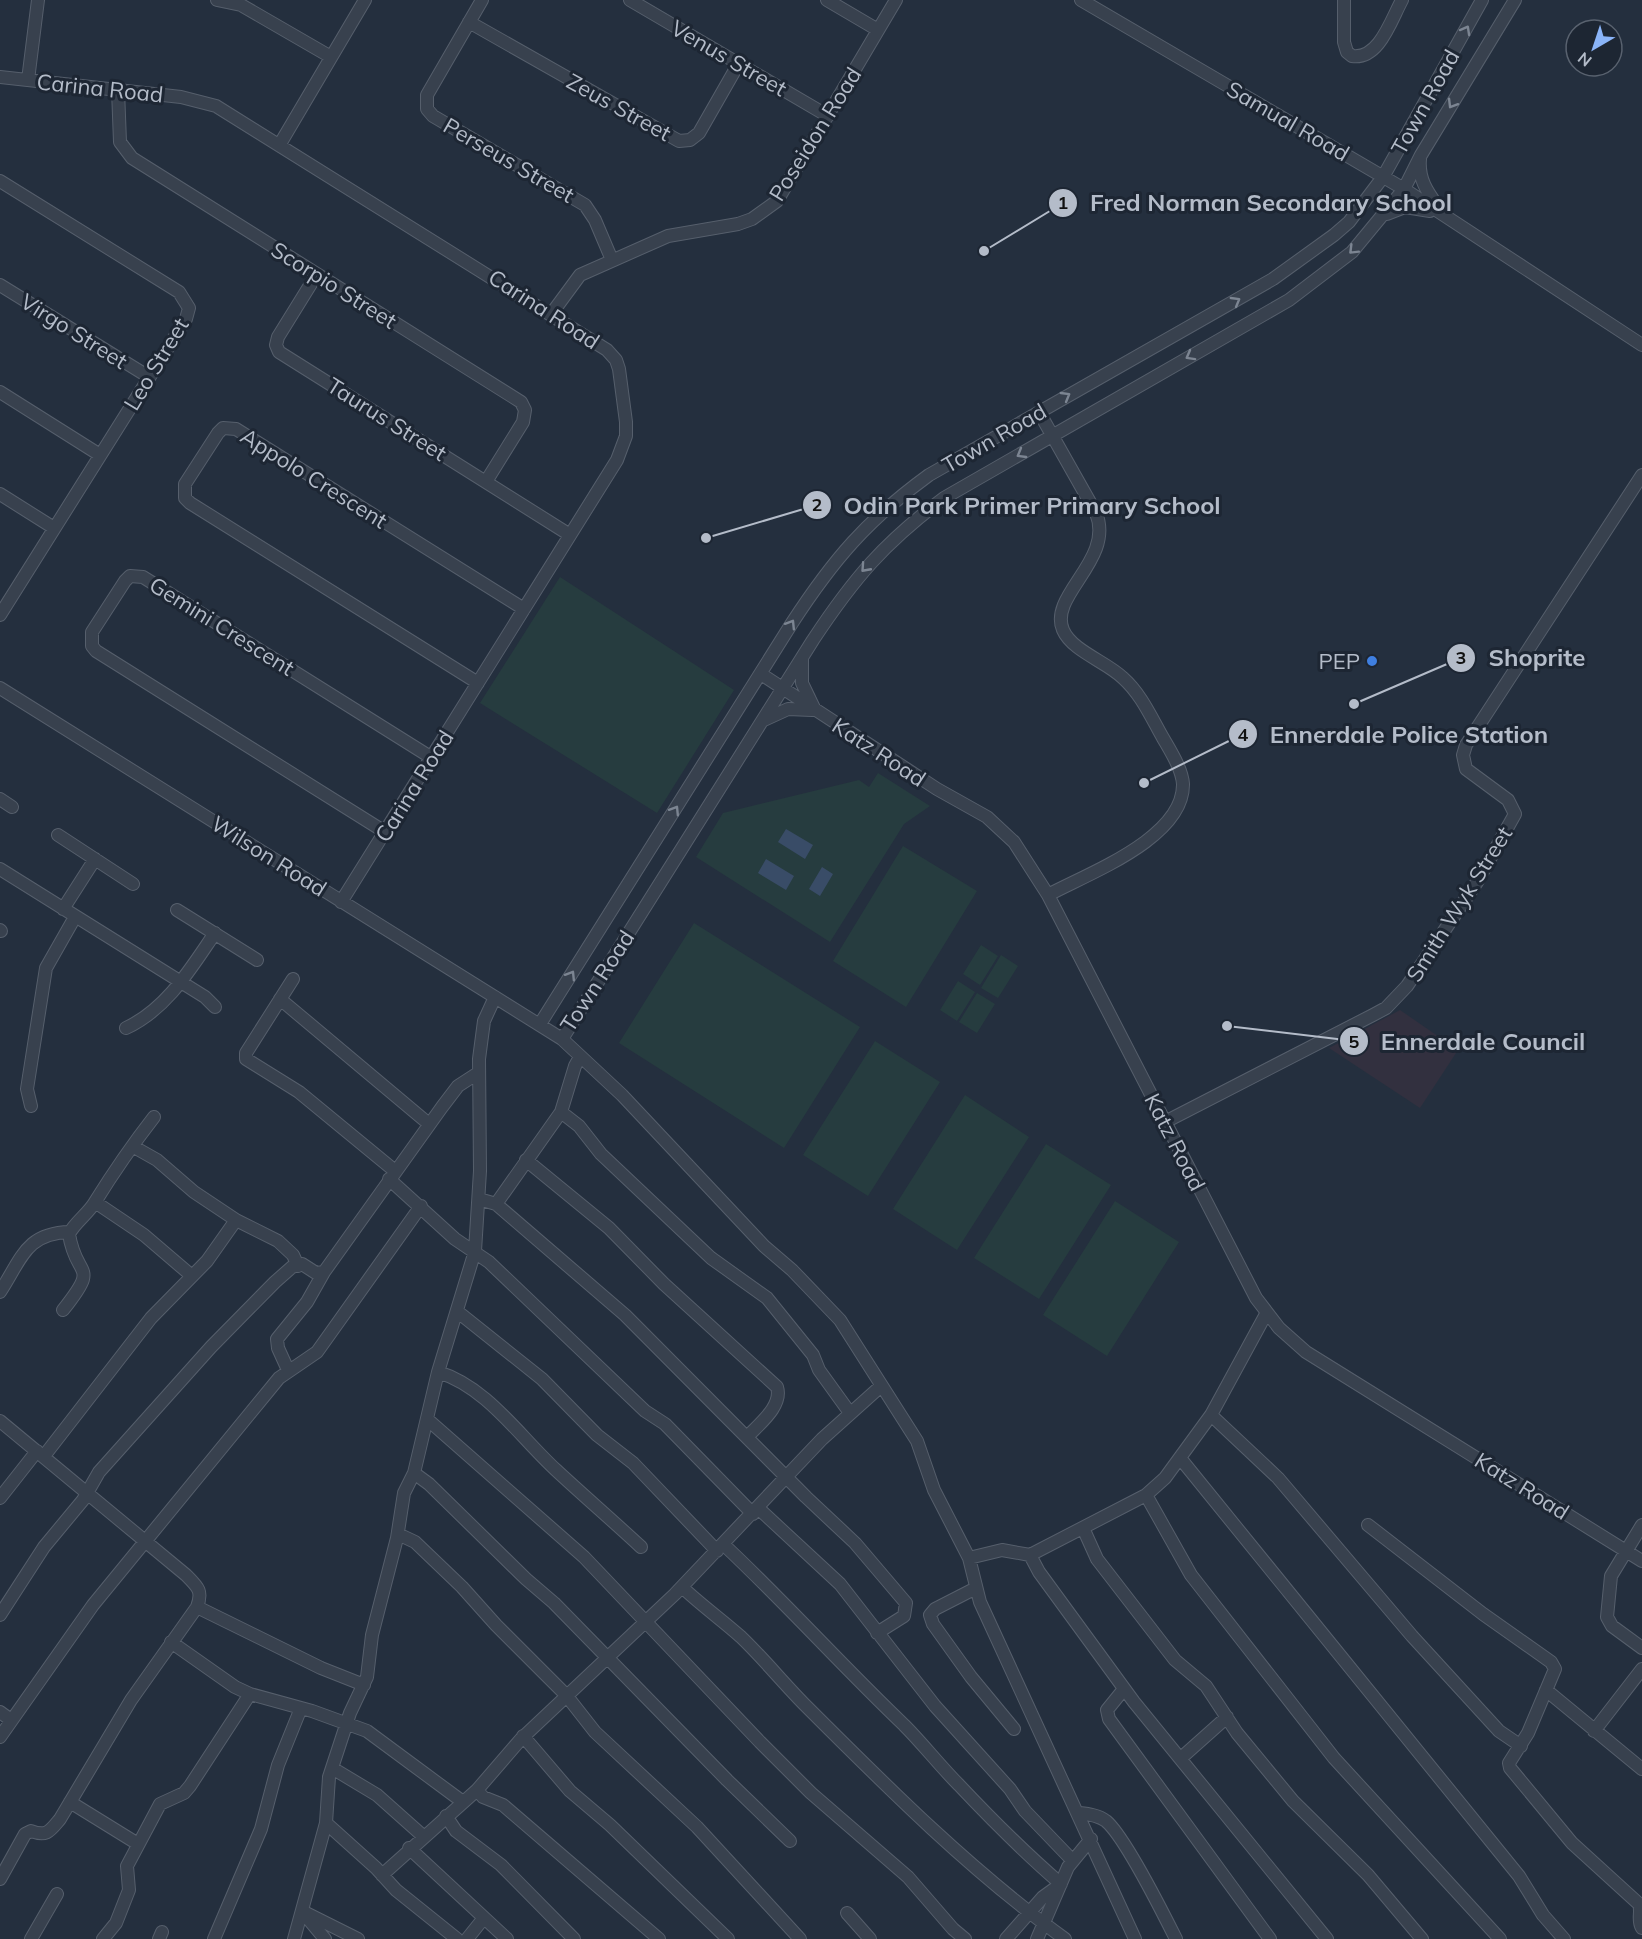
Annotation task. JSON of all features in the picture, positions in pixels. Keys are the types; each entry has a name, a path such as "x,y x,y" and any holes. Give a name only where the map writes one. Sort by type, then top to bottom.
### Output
{"street":[{"path":"28,80 38,0"},
{"path":"217,0 241,5 331,57"},
{"path":"280,144 365,0"},
{"name":"Perseus Street","path":"482,0 427,96 427,109 433,116 585,205 595,220 612,260"},
{"name":"Venus Street","path":"630,0 828,116"},
{"path":"827,0 879,30"},
{"name":"Poseidon Road","path":"552,313 580,275 669,236 738,224 765,211 787,188 896,0"},
{"name":"Samual Road","path":"1081,0 1404,189 1642,345"},
{"path":"1344,0 1345,48 1352,56 1360,57 1375,49 1402,0"},
{"name":"Town Road","path":"1482,0 1383,177 1342,229 1273,279 929,475 890,504 854,538 825,573 540,1024 562,1039 782,688 847,588 876,555 910,524 944,498 1290,300 1352,252 1404,189 1421,155 1515,0"},
{"name":"Zeus Street","path":"469,22 679,141 690,140 699,133 739,63"},
{"name":"Carina Road","path":"0,77 206,102 226,111 552,313 607,350 616,360 626,422 626,436 617,460 341,902"},
{"name":"Scorpio Street","path":"118,90 120,142 127,154 524,405 523,422 486,480"},
{"path":"1421,155 1419,168 1424,188 1442,216"},
{"name":"Leo Street","path":"0,181 184,296 189,308 186,319 54,528 5,597 0,615"},
{"path":"1383,217 1391,211 1405,207 1442,216"},
{"name":"Taurus Street","path":"317,274 278,337 276,345 279,352 486,480 570,535"},
{"name":"Virgo Street","path":"0,285 149,377"},
{"path":"0,392 100,455"},
{"path":"1039,412 1096,513 1101,531 1097,548 1061,611 1062,628 1071,640 1117,672 1136,690 1169,748 1183,782 1178,808 1157,835 1048,895"},
{"name":"Appolo Crescent","path":"478,683 190,503 185,498 185,484 218,433 223,428 236,429 524,609"},
{"name":"Smith Wyk Street","path":"1165,1122 1373,1015 1393,1002 1407,986 1477,882 1514,818 1514,810 1508,800 1466,769 1463,755 1466,745 1642,475"},
{"path":"0,494 54,528"},
{"name":"Gemini Crescent","path":"385,832 96,651 90,639 92,632 125,581 130,576 143,577 432,758"},
{"path":"802,658 802,683 816,711"},
{"name":"Katz Road","path":"761,674 937,789 987,817 1014,842 1048,895 1266,1314 1306,1352 1642,1561"},
{"name":"Wilson Road","path":"0,687 341,902 540,1024"},
{"path":"762,722 788,709 816,711"},
{"path":"0,799 12,807"},
{"path":"58,835 133,884"},
{"path":"63,909 95,859"},
{"path":"0,869 205,997 215,1008"},
{"path":"177,910 257,960"},
{"path":"31,1106 27,1089 46,968 75,916"},
{"path":"126,1028 147,1016 181,982 214,933"},
{"path":"292,979 246,1053 246,1059 299,1092 392,1175 455,1239 475,1251 645,1411 665,1424 755,1511 840,1584 935,1706 1010,1789 1025,1811 1073,1861"},
{"path":"294,1939 326,1823 332,1768 364,1685 372,1635 398,1534 404,1493 414,1473 438,1372 475,1251 479,1199 478,1073 484,1021 495,997"},
{"path":"280,999 429,1124"},
{"path":"562,1039 664,1138 764,1246 840,1320 880,1387 917,1441 934,1490 969,1558 980,1602 1136,1939"},
{"path":"496,1204 561,1112 580,1057"},
{"path":"288,1370 278,1348 277,1339 307,1302 324,1272 429,1124 459,1086 478,1073"},
{"path":"561,1112 579,1126 601,1154 711,1258 767,1298 813,1355 819,1370 850,1413"},
{"path":"63,1310 84,1282 84,1272 70,1244 70,1232 95,1202 108,1178 134,1147 154,1117"},
{"path":"134,1147 157,1160 194,1192 236,1220 278,1241 293,1255 298,1266"},
{"path":"526,1160 609,1228 664,1284 777,1388 780,1395 776,1404 747,1437"},
{"path":"479,1199 496,1204 541,1240 625,1315 855,1543 906,1603 904,1616 877,1633"},
{"path":"95,1202 144,1235 192,1276"},
{"path":"0,1737 93,1605 288,1370 310,1360 317,1352 421,1206"},
{"path":"0,1498 40,1454 151,1318 207,1261 236,1220"},
{"path":"0,1292 39,1237 51,1232 70,1232"},
{"path":"0,1615 44,1547 88,1491 99,1472 211,1347 275,1282 298,1266 302,1264 316,1274 324,1272"},
{"path":"458,1312 533,1372 597,1435 633,1463 720,1548 796,1614 847,1670 903,1724 1020,1848 1061,1884"},
{"path":"969,1558 1002,1550 1030,1555 1146,1495 1180,1458 1211,1415 1266,1314"},
{"path":"438,1372 455,1377 474,1389 555,1469 641,1546"},
{"path":"382,1875 409,1848 477,1790 523,1736 682,1587 850,1413 880,1387"},
{"path":"1211,1415 1278,1478 1412,1636 1499,1731 1521,1746"},
{"path":"427,1419 522,1500 646,1620 760,1742 812,1793 908,1877 953,1929 965,1939"},
{"path":"0,1421 147,1541 198,1587 201,1595 197,1607 131,1700 70,1802 48,1833 42,1835 31,1831 25,1833 0,1879"},
{"path":"1180,1458 1519,1875 1542,1915 1564,1939"},
{"path":"414,1473 429,1484 607,1656 727,1780 790,1841"},
{"path":"1146,1495 1191,1575 1334,1758 1500,1939"},
{"path":"1368,1525 1483,1614 1551,1662 1555,1669 1521,1746 1509,1763 1510,1768 1572,1844 1639,1904 1642,1911 1640,1918 1642,1928"},
{"path":"1642,1525 1611,1576 1607,1617 1612,1626 1642,1648"},
{"path":"1083,1528 1097,1559 1175,1660 1206,1686 1227,1717 1293,1801 1368,1875 1422,1939"},
{"path":"398,1534 415,1542 462,1587 566,1695 595,1732 697,1827 800,1939"},
{"path":"1030,1555 1039,1572 1124,1689 1327,1939"},
{"path":"682,1587 740,1637 808,1708 937,1835 1028,1913 1065,1939"},
{"path":"976,1588 930,1615 933,1624 971,1677 1014,1729"},
{"path":"197,1607 321,1668 364,1685"},
{"path":"171,1642 235,1687 250,1694 301,1708 368,1731 463,1802"},
{"path":"1594,1731 1640,1674"},
{"path":"1124,1689 1107,1710 1109,1719 1270,1939"},
{"path":"1546,1690 1642,1769"},
{"path":"103,1939 116,1923 129,1890 127,1866 160,1804 184,1793 190,1786 250,1694"},
{"path":"214,1939 261,1830 278,1765 301,1708"},
{"path":"0,1712 11,1720"},
{"path":"1181,1758 1227,1717"},
{"path":"523,1736 570,1791 610,1825 728,1939"},
{"path":"332,1768 377,1795 423,1836"},
{"path":"477,1790 483,1797 503,1805 659,1939"},
{"path":"70,1802 138,1844"},
{"path":"1079,1813 1091,1814 1106,1821 1121,1841 1176,1939"},
{"path":"446,1816 456,1831 501,1865 574,1939"},
{"path":"326,1823 396,1890 458,1939"},
{"path":"1037,1939 1073,1861 1091,1839"},
{"path":"409,1848 507,1939"},
{"path":"1006,1939 1042,1897 1061,1884"},
{"path":"31,1939 57,1894"},
{"path":"302,1911 325,1939"},
{"path":"302,1911 358,1939"},
{"path":"847,1913 870,1939"},
{"path":"467,1939 483,1919"}],"shaded area":[{"path":"1400,1010 1458,1050 1420,1108 1329,1048"}],"green space":[{"path":"560,577 734,690 657,813 480,703"},
{"path":"878,773 930,806 904,824 830,942 696,857 723,813 859,780 869,787"},
{"path":"903,846 977,891 906,1007 833,961"},
{"path":"694,923 860,1027 784,1148 619,1043"},
{"path":"981,945 998,956 980,985 963,974"},
{"path":"1001,955 1018,966 998,998 981,988"},
{"path":"958,981 975,992 957,1021 940,1010"},
{"path":"977,993 995,1004 977,1033 959,1022"},
{"path":"875,1041 940,1082 868,1196 803,1155"},
{"path":"965,1095 1029,1137 957,1250 893,1209"},
{"path":"1046,1144 1111,1185 1039,1299 974,1258"},
{"path":"1115,1201 1179,1242 1107,1356 1043,1315"}],"water":[{"path":"786,829 813,845 805,859 778,842"},
{"path":"766,859 794,876 786,890 758,873"},
{"path":"822,867 833,874 820,896 809,889"}],"place":[{"name":"Fred Norman Secondary School","path":"984,251"},
{"name":"Odin Park Primer Primary School","path":"706,538"},
{"name":"PEP","path":"1372,661"},
{"name":"Shoprite","path":"1354,704"},
{"name":"Ennerdale Police Station","path":"1144,783"},
{"name":"Ennerdale Council","path":"1227,1026"}]}
